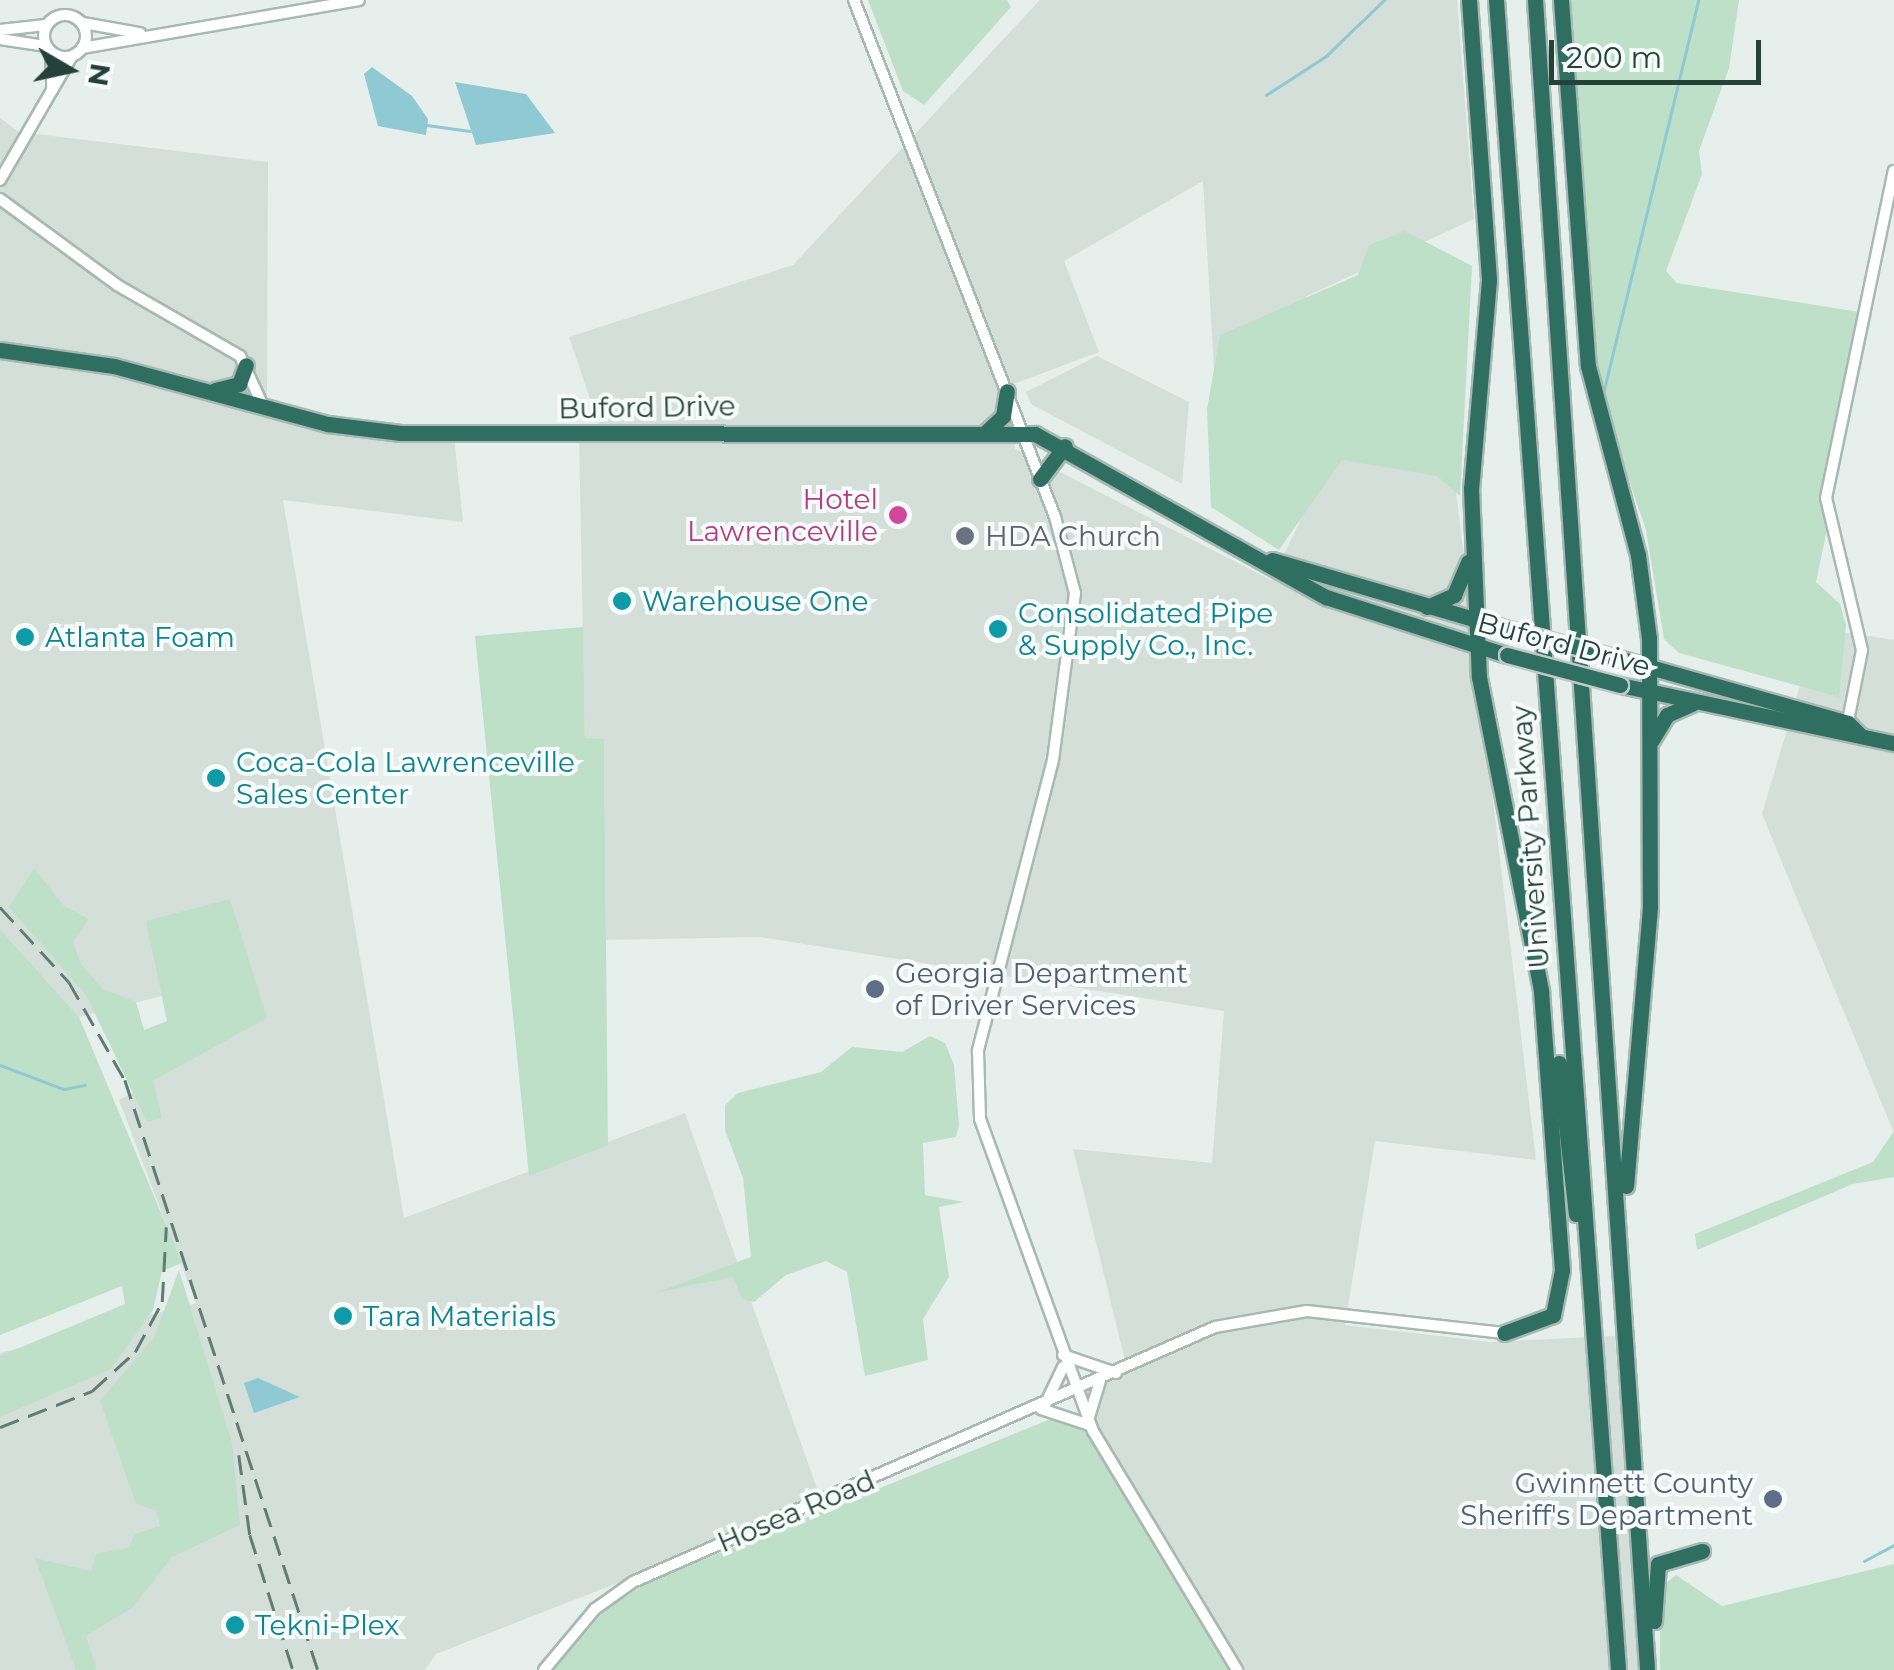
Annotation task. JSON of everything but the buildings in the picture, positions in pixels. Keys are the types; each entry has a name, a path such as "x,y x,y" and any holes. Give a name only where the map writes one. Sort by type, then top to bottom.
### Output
{"highway":[{"path":"1469,0 1489,310 1471,551 1480,678 1567,1118 1598,1408"},
{"name":"University Parkway","path":"1496,0 1618,1670"},
{"path":"1535,0 1650,1670"},
{"path":"1561,0 1588,366 1638,556 1649,638 1649,934 1626,1127 1625,1314"},
{"name":"Buford Drive","path":"0,350 415,433 1023,433 1065,446 1272,560 1326,598 1442,637 1648,693 1851,731"},
{"path":"205,390 238,385 246,365"},
{"path":"987,431 1003,416 1007,391"},
{"path":"1040,479 1065,446"},
{"path":"1428,607 1454,595 1471,551"},
{"name":"Buford Drive","path":"1272,560 1428,607 1682,675 1894,744"},
{"path":"1442,637 1480,678"},
{"path":"1649,638 1682,675"},
{"path":"1648,749 1667,715 1693,704"},
{"path":"1504,1334 1546,1322 1562,1296 1541,991"},
{"path":"1650,1670 1656,1568 1702,1551"}],"street":[{"path":"0,180 72,56 82,48 140,33 359,0"},
{"path":"854,0 1023,433 1074,593 1066,690 976,1074 980,1119 1062,1357 1090,1423 1156,1548 1238,1670"},
{"path":"0,30 46,26 62,14 81,22 140,33"},
{"path":"81,22 82,48"},
{"path":"46,26 52,96"},
{"path":"0,39 72,56"},
{"path":"1851,731 1862,650 1826,498 1894,171"},
{"path":"0,199 246,365 262,404"},
{"name":"Hosea Road","path":"544,1670 594,1610 633,1582 1042,1408 1215,1327 1279,1313 1504,1334"},
{"path":"1062,1357 1083,1369 1118,1373"},
{"path":"1062,1357 1042,1408 1090,1423"},
{"path":"1090,1423 1100,1381"}],"shaded area":[{"path":"1040,0 1457,0 1474,219 1307,296 1216,403 1203,181 1064,261 1099,352 1005,387 1015,449 1271,580 1334,453 1453,466 1536,1160 1375,1141 1345,1325 1490,1342 1615,1336 1639,1670 1233,1670 1149,1535 1079,1390 1126,1364 1073,1149 1212,1163 1224,1011 760,937 606,940 604,740 585,739 579,433 601,431 569,337 793,265"},
{"path":"0,118 19,132 268,162 267,402 352,432 454,437 463,522 283,500 404,1218 685,1113 822,1503 436,1654 425,1670 0,1670 0,1353 196,1303 119,1100 267,1017 146,921 165,995 79,1017 0,929"},
{"path":"1097,356 1189,402 1182,484 1031,404 1026,392"},
{"path":"1817,628 1894,640 1894,1133 1762,814"}],"green space":[{"path":"868,0 1007,0 1011,7 924,105 903,91"},
{"path":"1569,0 1739,0 1729,68 1699,151 1702,174 1666,271 1677,283 1872,314 1816,582 1840,604 1846,625 1839,697 1679,653 1664,639 1646,530 1596,383"},
{"path":"1405,231 1472,266 1460,496 1437,476 1342,460 1279,550 1211,507 1207,409 1220,335 1358,275 1369,245"},
{"path":"583,627 585,738 604,739 608,1145 529,1176 475,636"},
{"path":"34,868 64,906 89,919 73,942 81,964 103,989 136,1002 144,1030 167,1021 146,921 230,899 267,1018 153,1081 162,1118 147,1122 86,995 9,907"},
{"path":"0,929 79,1017 182,1263 162,1271 153,1310 111,1369 0,1417 0,1356 125,1304 122,1286 0,1335"},
{"path":"930,1036 945,1043 954,1065 959,1125 956,1137 923,1143 925,1195 964,1202 939,1207 949,1277 923,1319 928,1360 865,1376 847,1272 826,1261 786,1275 754,1302 742,1299 733,1277 658,1292 751,1257 743,1178 725,1130 725,1105 738,1093 821,1072 852,1047 902,1052"},
{"path":"1894,1131 1894,1177 1853,1184 1697,1250 1695,1234 1873,1162"},
{"path":"179,1270 232,1443 240,1525 172,1557 133,1607 86,1636 97,1670 76,1670 35,1558 91,1571 96,1554 128,1548 135,1534 160,1526 157,1511 136,1504 100,1401 154,1337"},
{"path":"1058,1416 1084,1430 1232,1670 552,1670 606,1609 650,1581"},
{"path":"1894,1564 1894,1670 1660,1670 1660,1588 1676,1575 1722,1606"}],"water":[{"path":"372,67 412,96 428,119 426,135 378,126 364,74"},
{"path":"455,82 526,94 555,133 476,145"},
{"path":"258,1378 300,1397 254,1413 244,1383"}],"waterway":[{"path":"1266,95 1326,56 1384,0"},
{"path":"1602,398 1698,0"},
{"path":"427,125 470,131"},
{"path":"0,1065 64,1089 85,1085"},
{"path":"1864,1561 1894,1545"}],"railway":[{"path":"0,907 69,982 125,1080 318,1670"},
{"path":"0,1427 92,1391 135,1352 162,1302 166,1227"},
{"path":"239,1455 250,1535 293,1670"}],"place":[{"name":"Hotel Lawrenceville","path":"898,515"},
{"name":"HDA Church","path":"965,536"},
{"name":"Warehouse One","path":"622,601"},
{"name":"Consolidated Pipe & Supply Co., Inc.","path":"998,629"},
{"name":"Atlanta Foam","path":"25,637"},
{"name":"Coca-Cola Lawrenceville Sales Center","path":"216,778"},
{"name":"Georgia Department of Driver Services","path":"875,989"},
{"name":"Tara Materials","path":"343,1316"},
{"name":"Gwinnett County Sheriff's Department","path":"1773,1499"},
{"name":"Tekni-Plex","path":"235,1625"}]}
